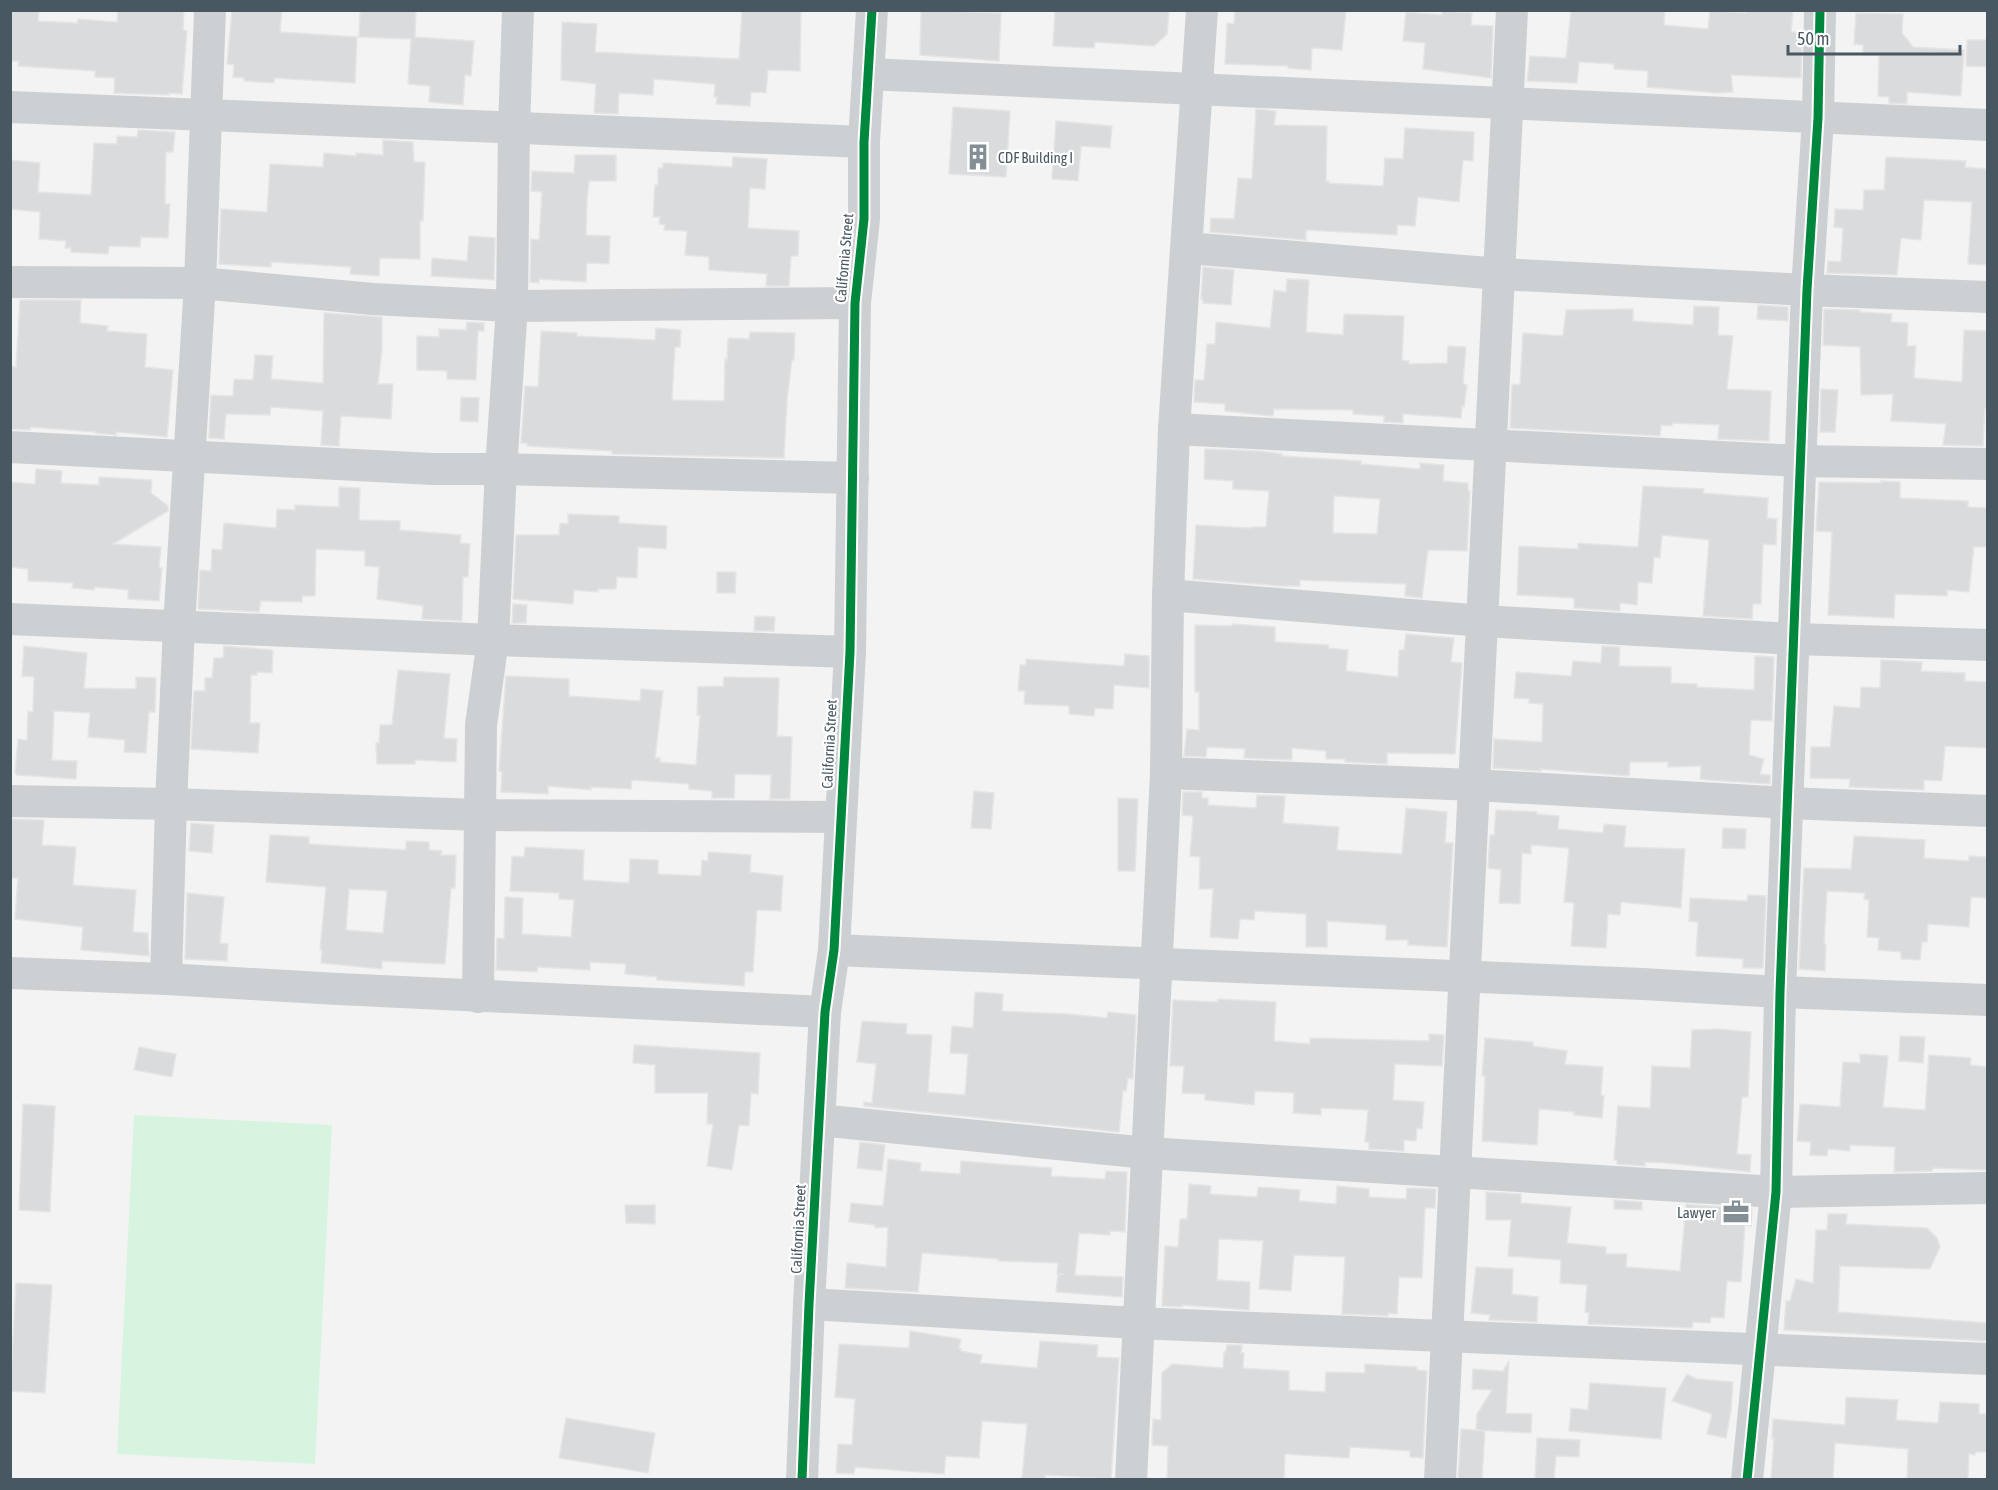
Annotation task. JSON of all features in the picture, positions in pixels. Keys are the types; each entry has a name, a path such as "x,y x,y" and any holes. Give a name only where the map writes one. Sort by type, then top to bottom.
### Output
{"street":[{"path":"166,979 179,627 200,283 210,10"},
{"path":"478,997 481,725 493,640 512,306 514,128 519,10"},
{"name":"California Street","path":"802,1479 825,1012 834,950 850,652 855,303 864,219 864,142 872,10"},
{"path":"1131,1479 1166,773 1168,595 1174,429 1188,248 1202,10"},
{"path":"1440,1479 1512,10"},
{"path":"1747,1479 1776,1192 1787,804 1807,290 1818,118 1820,10"},
{"path":"868,74 1198,88 1507,105 1988,125"},
{"path":"10,107 864,142"},
{"path":"1188,248 1500,274 1988,297"},
{"path":"10,282 200,283 373,298 512,306 855,303"},
{"path":"1174,429 1800,461 1988,464"},
{"path":"10,447 434,469 853,478"},
{"path":"1168,595 1483,621 1794,639 1988,645"},
{"path":"10,619 493,640 850,652"},
{"path":"1166,773 1475,785 1787,804 1988,811"},
{"path":"10,801 171,804 479,815 840,817"},
{"path":"834,950 1465,976 1780,993 1988,1000"},
{"path":"10,973 825,1012"},
{"path":"819,1120 1147,1153 1776,1192 1988,1188"},
{"path":"809,1304 1137,1323 1988,1359"}],"green space":[{"path":"134,1115 332,1125 315,1464 117,1454"}],"building":[{"path":"10,10 39,10 38,21 77,23 78,19 117,22 118,10 184,10 183,30 187,31 182,94 114,93 115,78 95,77 95,71 18,66 19,61 10,61"},
{"path":"232,10 282,10 280,32 357,37 355,83 274,78 274,83 244,81 244,78 233,77 234,65 227,64"},
{"path":"360,10 416,10 415,37 474,41 471,76 465,75 463,105 429,102 430,86 408,84 411,39 359,37"},
{"path":"742,10 801,10 800,71 768,70 766,93 751,92 750,106 716,104 715,84 654,79 653,95 619,93 618,114 594,113 596,84 561,80 562,22 597,24 595,52 739,59"},
{"path":"921,10 1001,13 999,61 920,55"},
{"path":"1055,10 1169,10 1167,34 1154,46 1095,42 1094,48 1053,46"},
{"path":"1235,10 1346,10 1342,50 1312,48 1311,70 1288,68 1288,66 1225,64 1227,23 1234,24"},
{"path":"1571,10 1665,10 1664,25 1708,29 1710,10 1746,13 1746,10 1793,10 1791,32 1802,32 1801,78 1731,75 1733,92 1717,93 1647,87 1648,71 1614,69 1614,64 1579,62 1577,83 1527,81 1530,56 1566,58"},
{"path":"1442,11 1472,13 1471,25 1493,26 1491,78 1423,69 1425,43 1403,41 1406,12 1442,15"},
{"path":"1856,13 1903,14 1902,33 1913,47 1964,50 1961,96 1907,92 1907,104 1889,103 1889,97 1878,96 1879,55 1863,55 1863,45 1854,44"},
{"path":"1967,40 1988,40 1988,67 1966,66"},
{"path":"953,107 1010,111 1006,177 949,174"},
{"path":"1256,109 1276,111 1274,125 1327,126 1326,181 1329,183 1383,186 1385,158 1403,159 1405,128 1474,132 1473,161 1463,160 1459,202 1418,197 1415,226 1397,225 1397,235 1306,230 1306,240 1210,232 1211,218 1234,219 1238,178 1252,179"},
{"path":"1056,121 1112,126 1110,148 1081,146 1078,181 1052,179"},
{"path":"138,130 175,132 173,152 166,152 165,204 170,204 168,238 141,237 140,247 109,246 108,254 71,252 71,248 65,248 66,241 39,239 40,212 10,209 10,160 40,163 38,192 91,195 94,143 117,144 117,136 137,137"},
{"path":"383,140 413,142 414,162 425,162 423,221 420,221 420,259 380,258 379,276 350,274 351,267 271,262 271,267 219,264 221,209 267,212 270,164 323,167 324,153 356,156 356,153 383,155"},
{"path":"575,155 616,155 616,181 589,181 587,200 586,235 610,236 609,264 587,263 586,282 539,279 539,283 530,282 531,239 539,240 542,192 531,191 532,171 574,173"},
{"path":"733,157 767,159 765,189 750,188 748,228 799,231 798,256 791,256 789,286 766,286 767,274 709,270 709,257 685,255 687,231 664,230 665,225 659,224 660,217 653,217 658,168 663,168 663,163 732,167"},
{"path":"1886,157 1966,161 1965,167 1988,169 1988,265 1968,264 1972,202 1924,200 1921,240 1901,238 1897,275 1827,273 1828,261 1841,262 1843,228 1834,227 1835,209 1863,210 1864,190 1884,190"},
{"path":"469,236 495,238 494,280 431,276 432,258 467,261"},
{"path":"1203,267 1234,270 1231,305 1203,303 1201,299"},
{"path":"1287,279 1309,280 1306,332 1343,335 1344,314 1404,316 1402,360 1409,361 1409,364 1447,363 1448,346 1466,347 1463,384 1467,385 1461,418 1403,414 1403,423 1384,422 1384,416 1353,414 1353,410 1274,409 1273,416 1225,411 1225,404 1194,402 1195,380 1204,380 1207,344 1215,344 1216,322 1270,328 1274,290 1286,292"},
{"path":"20,300 81,300 80,323 108,326 107,331 147,334 145,367 173,370 167,437 31,427 30,430 10,429 10,366 16,367"},
{"path":"1758,305 1788,307 1788,321 1757,319"},
{"path":"1694,306 1719,307 1718,335 1733,336 1727,389 1771,391 1769,441 1718,439 1719,425 1672,423 1672,426 1661,425 1660,436 1510,428 1512,384 1520,385 1523,333 1563,336 1566,310 1633,309 1633,321 1693,325"},
{"path":"1824,309 1892,314 1891,322 1908,323 1907,346 1916,346 1914,378 1962,382 1964,330 1988,331 1988,408 1985,408 1983,446 1943,445 1946,424 1891,421 1893,394 1861,395 1860,347 1823,345"},
{"path":"324,313 382,317 382,350 378,384 393,384 391,419 341,416 339,446 321,445 323,411 271,407 270,415 226,414 224,439 209,438 211,395 233,396 234,379 253,380 255,355 273,356 271,379 323,383"},
{"path":"467,322 484,323 484,331 478,331 476,380 447,379 447,371 417,370 417,336 439,337 439,329 466,330"},
{"path":"656,328 681,330 680,347 675,347 672,400 724,401 728,338 749,339 750,332 795,333 794,360 792,360 787,400 784,458 612,454 612,451 527,446 527,443 521,443 525,386 538,387 541,331 577,333 577,336 655,340"},
{"path":"1821,389 1838,390 1835,432 1820,432"},
{"path":"461,397 479,398 478,422 460,421"},
{"path":"1205,449 1260,451 1282,454 1282,456 1361,461 1361,464 1420,469 1420,463 1444,465 1443,481 1468,483 1468,491 1470,491 1467,551 1428,550 1422,598 1405,596 1406,584 1300,580 1300,586 1280,586 1193,579 1196,525 1266,527 1269,491 1233,489 1233,481 1204,479","holes":["1334,496 1380,499 1377,534 1333,533"]},
{"path":"36,469 62,471 61,483 99,485 99,477 152,480 151,493 168,506 168,511 113,544 161,547 159,601 128,599 128,590 94,587 94,590 72,588 73,583 28,581 28,569 10,567 10,482 35,484"},
{"path":"1881,481 1900,482 1900,498 1968,501 1968,507 1988,508 1988,547 1974,547 1969,592 1947,590 1947,596 1895,594 1894,618 1828,615 1832,532 1816,531 1819,482 1881,483"},
{"path":"1643,486 1704,489 1703,493 1768,498 1767,518 1777,519 1776,545 1763,544 1761,604 1753,604 1752,619 1703,616 1709,540 1662,535 1660,558 1654,557 1652,583 1638,582 1637,605 1620,603 1620,611 1574,608 1574,598 1517,595 1519,546 1578,549 1578,543 1638,547"},
{"path":"339,487 360,488 359,520 400,521 400,530 461,535 460,543 470,544 468,577 463,577 462,621 422,619 423,606 377,599 379,567 365,566 365,551 316,549 315,596 302,596 302,602 261,601 259,612 198,609 200,570 211,571 212,549 222,550 224,523 276,528 277,509 295,510 295,505 339,507"},
{"path":"568,514 619,516 619,523 667,526 666,549 638,547 637,578 617,577 616,589 598,589 598,592 574,590 573,604 513,599 516,535 559,535 560,523 568,524"},
{"path":"717,572 736,572 735,593 717,593"},
{"path":"513,604 527,605 526,623 512,623"},
{"path":"755,616 775,617 774,631 754,631"},
{"path":"1232,624 1275,627 1275,642 1329,645 1328,648 1348,650 1346,671 1398,677 1399,650 1404,650 1406,634 1454,638 1451,662 1462,663 1455,754 1387,753 1387,764 1326,759 1326,751 1292,748 1292,760 1244,758 1245,749 1207,747 1206,757 1184,756 1187,729 1199,730 1199,692 1195,692 1195,625 1232,626"},
{"path":"24,646 87,653 84,688 136,689 136,677 156,678 155,712 149,712 146,753 124,752 125,740 88,737 90,713 54,711 52,760 77,761 76,779 17,775 15,773 18,739 27,740 28,711 33,712 34,677 22,676"},
{"path":"224,646 273,650 272,673 257,672 257,675 251,675 250,723 260,723 258,753 191,749 194,691 205,691 205,678 212,678 214,658 223,658"},
{"path":"1602,646 1620,647 1619,666 1671,667 1671,683 1697,684 1697,687 1754,690 1755,656 1774,657 1772,721 1751,720 1749,755 1764,759 1760,774 1770,775 1770,784 1700,779 1701,766 1668,767 1668,762 1630,762 1629,776 1541,769 1541,771 1493,768 1494,739 1542,742 1543,704 1529,703 1529,699 1514,698 1516,672 1571,676 1573,661 1601,663"},
{"path":"1125,654 1149,656 1149,688 1114,685 1113,709 1095,708 1094,716 1069,714 1069,706 1024,704 1025,691 1018,691 1020,665 1026,665 1026,659 1124,666"},
{"path":"1881,660 1922,662 1921,671 1965,673 1965,681 1988,682 1988,748 1945,746 1942,781 1924,780 1924,790 1849,787 1850,779 1810,778 1811,747 1830,747 1834,706 1860,708 1861,687 1880,688"},
{"path":"398,670 450,674 444,738 457,739 456,762 415,760 415,764 377,764 376,743 379,743 380,725 392,725"},
{"path":"506,676 569,679 569,696 640,701 641,689 663,691 655,758 660,758 660,762 696,765 700,715 697,715 698,687 723,686 724,677 779,678 777,736 792,737 790,799 770,799 771,775 735,774 734,798 712,798 712,791 689,789 689,784 632,780 631,789 591,787 591,790 548,786 548,794 501,792 502,772 499,771"},
{"path":"974,791 994,793 991,829 971,828"},
{"path":"1183,792 1202,792 1202,798 1208,798 1208,805 1256,808 1257,795 1285,796 1283,823 1339,827 1337,850 1402,854 1406,808 1447,812 1445,843 1453,843 1447,947 1408,945 1408,940 1386,940 1386,925 1327,921 1327,947 1306,947 1306,914 1255,911 1254,920 1240,919 1238,939 1210,937 1213,889 1199,889 1200,857 1190,856 1193,816 1182,815"},
{"path":"1118,798 1138,799 1135,871 1118,871"},
{"path":"1496,810 1537,812 1537,814 1559,816 1558,829 1603,833 1604,824 1626,826 1624,847 1685,849 1681,908 1621,902 1620,915 1608,914 1606,948 1571,946 1574,903 1564,902 1569,848 1531,845 1531,854 1522,853 1520,904 1499,903 1501,870 1488,868 1490,835 1494,835"},
{"path":"10,819 44,820 42,845 76,847 73,885 136,890 133,932 148,933 149,956 81,950 83,927 15,919 18,878 10,878"},
{"path":"191,823 214,825 212,853 189,851"},
{"path":"1723,828 1746,829 1745,849 1722,848"},
{"path":"270,835 309,837 309,844 406,850 406,841 429,842 429,850 442,851 441,855 456,855 455,888 451,888 445,964 382,961 382,969 321,963 322,950 320,950 326,887 266,882","holes":["349,889 387,891 383,933 346,930"]},
{"path":"1854,836 1925,840 1924,858 1969,861 1969,856 1988,857 1988,898 1971,897 1969,927 1928,924 1927,942 1922,942 1920,960 1901,959 1901,952 1878,950 1879,938 1867,937 1869,900 1864,899 1865,893 1827,891 1825,971 1799,969 1804,868 1851,869"},
{"path":"525,847 584,850 583,880 629,883 630,859 658,860 658,874 701,876 702,860 708,861 708,852 751,855 750,872 783,876 781,911 757,910 753,972 745,972 744,986 657,980 657,977 625,974 626,964 590,962 590,970 538,967 537,972 496,970 497,938 504,939 505,897 523,898 522,934 571,937 574,900 559,899 559,893 510,891 512,856 524,857"},
{"path":"187,893 224,897 220,943 228,944 227,961 185,959"},
{"path":"1748,895 1766,896 1763,968 1743,968 1743,959 1696,956 1698,922 1689,921 1690,898 1747,901"},
{"path":"975,992 1003,994 1002,1011 1107,1018 1108,1012 1136,1015 1133,1079 1128,1078 1126,1091 1123,1091 1119,1132 864,1106 864,1102 872,1103 876,1064 857,1062 862,1021 907,1024 906,1034 932,1035 928,1092 965,1095 968,1054 950,1053 952,1026 973,1028"},
{"path":"1218,999 1276,1002 1274,1041 1310,1044 1310,1038 1429,1041 1429,1034 1444,1035 1442,1066 1395,1064 1393,1100 1424,1102 1422,1129 1417,1128 1416,1141 1404,1140 1404,1151 1369,1149 1369,1142 1365,1142 1368,1110 1321,1108 1321,1115 1293,1113 1294,1093 1255,1091 1254,1105 1205,1100 1205,1094 1182,1093 1184,1066 1170,1066 1173,1000 1217,1002"},
{"path":"1717,1029 1751,1032 1748,1097 1742,1097 1737,1154 1751,1155 1750,1172 1667,1163 1645,1162 1645,1166 1617,1164 1617,1160 1614,1160 1618,1106 1650,1108 1652,1066 1690,1068 1692,1030"},
{"path":"1900,1036 1925,1037 1923,1063 1899,1061"},
{"path":"1485,1038 1533,1042 1533,1046 1567,1051 1565,1064 1603,1067 1602,1118 1574,1115 1574,1112 1539,1109 1537,1145 1482,1141 1485,1076 1482,1076"},
{"path":"634,1045 760,1053 758,1094 751,1093 749,1126 739,1125 732,1170 707,1166 713,1124 707,1124 708,1093 655,1093 655,1065 633,1063"},
{"path":"139,1047 176,1054 172,1077 134,1070"},
{"path":"1860,1054 1888,1056 1883,1107 1925,1110 1929,1055 1971,1058 1970,1065 1988,1067 1987,1170 1933,1168 1932,1171 1894,1172 1895,1147 1850,1145 1850,1151 1828,1149 1827,1156 1810,1155 1811,1142 1797,1141 1800,1104 1840,1107 1843,1062 1860,1063"},
{"path":"23,1104 55,1106 50,1212 19,1210"},
{"path":"860,1142 885,1145 882,1171 857,1168"},
{"path":"888,1159 921,1163 920,1171 960,1174 961,1161 1052,1168 1051,1176 1105,1179 1106,1171 1127,1172 1125,1232 1110,1231 1110,1235 1079,1233 1075,1275 1123,1277 1122,1297 1056,1292 1058,1263 998,1261 998,1259 922,1253 918,1292 845,1288 847,1263 886,1267 888,1227 875,1228 875,1225 849,1222 851,1203 883,1206"},
{"path":"1189,1184 1211,1186 1210,1194 1257,1197 1258,1187 1300,1190 1299,1201 1336,1204 1337,1186 1369,1189 1369,1197 1406,1199 1407,1188 1436,1189 1435,1208 1425,1208 1422,1278 1399,1277 1397,1314 1388,1313 1388,1316 1342,1314 1345,1257 1294,1255 1291,1291 1259,1289 1263,1241 1219,1239 1217,1280 1250,1282 1249,1310 1182,1305 1182,1307 1162,1306 1165,1246 1178,1247 1180,1219 1187,1219"},
{"path":"1486,1192 1521,1194 1521,1203 1571,1207 1567,1243 1606,1247 1606,1254 1627,1254 1626,1267 1680,1271 1686,1204 1752,1209 1751,1226 1745,1225 1741,1282 1727,1281 1724,1318 1711,1317 1710,1323 1693,1322 1692,1328 1588,1324 1589,1313 1585,1312 1587,1285 1560,1283 1561,1260 1508,1256 1511,1220 1486,1220"},
{"path":"1614,1200 1642,1202 1642,1210 1614,1209"},
{"path":"625,1205 655,1205 655,1224 626,1223"},
{"path":"1828,1214 1847,1214 1846,1224 1927,1228 1937,1238 1940,1247 1930,1269 1840,1266 1838,1312 1988,1323 1988,1341 1784,1330 1786,1301 1790,1301 1796,1279 1813,1283 1816,1230 1827,1230"},
{"path":"1476,1267 1513,1269 1512,1294 1538,1297 1537,1322 1489,1320 1490,1315 1471,1313"},
{"path":"16,1283 52,1285 45,1393 10,1391"},
{"path":"910,1331 961,1339 959,1348 961,1351 982,1355 980,1363 1037,1368 1040,1341 1098,1345 1097,1357 1119,1358 1111,1479 1045,1475 1045,1479 1022,1479 1027,1424 982,1421 979,1458 946,1456 944,1474 855,1467 854,1474 836,1473 838,1444 852,1445 855,1399 835,1397 839,1344 909,1348"},
{"path":"1227,1345 1242,1345 1243,1368 1289,1371 1289,1390 1325,1392 1326,1372 1365,1373 1365,1364 1417,1367 1417,1370 1427,1371 1423,1458 1410,1457 1410,1451 1350,1447 1349,1458 1285,1454 1284,1479 1167,1479 1168,1446 1152,1445 1153,1419 1161,1420 1162,1373 1172,1364 1223,1368"},
{"path":"1509,1361 1506,1413 1532,1414 1531,1433 1476,1430 1477,1414 1492,1390 1472,1389 1473,1369 1503,1371"},
{"path":"1687,1374 1696,1379 1733,1382 1726,1438 1707,1434 1712,1414 1672,1401"},
{"path":"1590,1383 1666,1388 1661,1439 1569,1431 1571,1408 1588,1410"},
{"path":"1846,1397 1898,1400 1896,1420 1938,1423 1940,1402 1979,1404 1979,1414 1988,1414 1988,1452 1969,1454 1968,1479 1907,1479 1908,1449 1835,1443 1833,1479 1771,1479 1773,1419 1845,1425"},
{"path":"566,1418 655,1433 648,1473 559,1458"},
{"path":"1461,1429 1485,1431 1482,1479 1458,1479"},
{"path":"1537,1438 1580,1440 1579,1457 1556,1456 1554,1479 1535,1479"}],"cycle path":[{"path":"802,1480 825,1012 834,950 850,652 855,303 864,219 864,142 872,10"},
{"path":"1747,1480 1776,1192 1780,992 1807,290 1818,118 1820,10"}],"place":[{"name":"CDF Building I","path":"978,157"},
{"name":"Lawyer","path":"1736,1212"}]}
